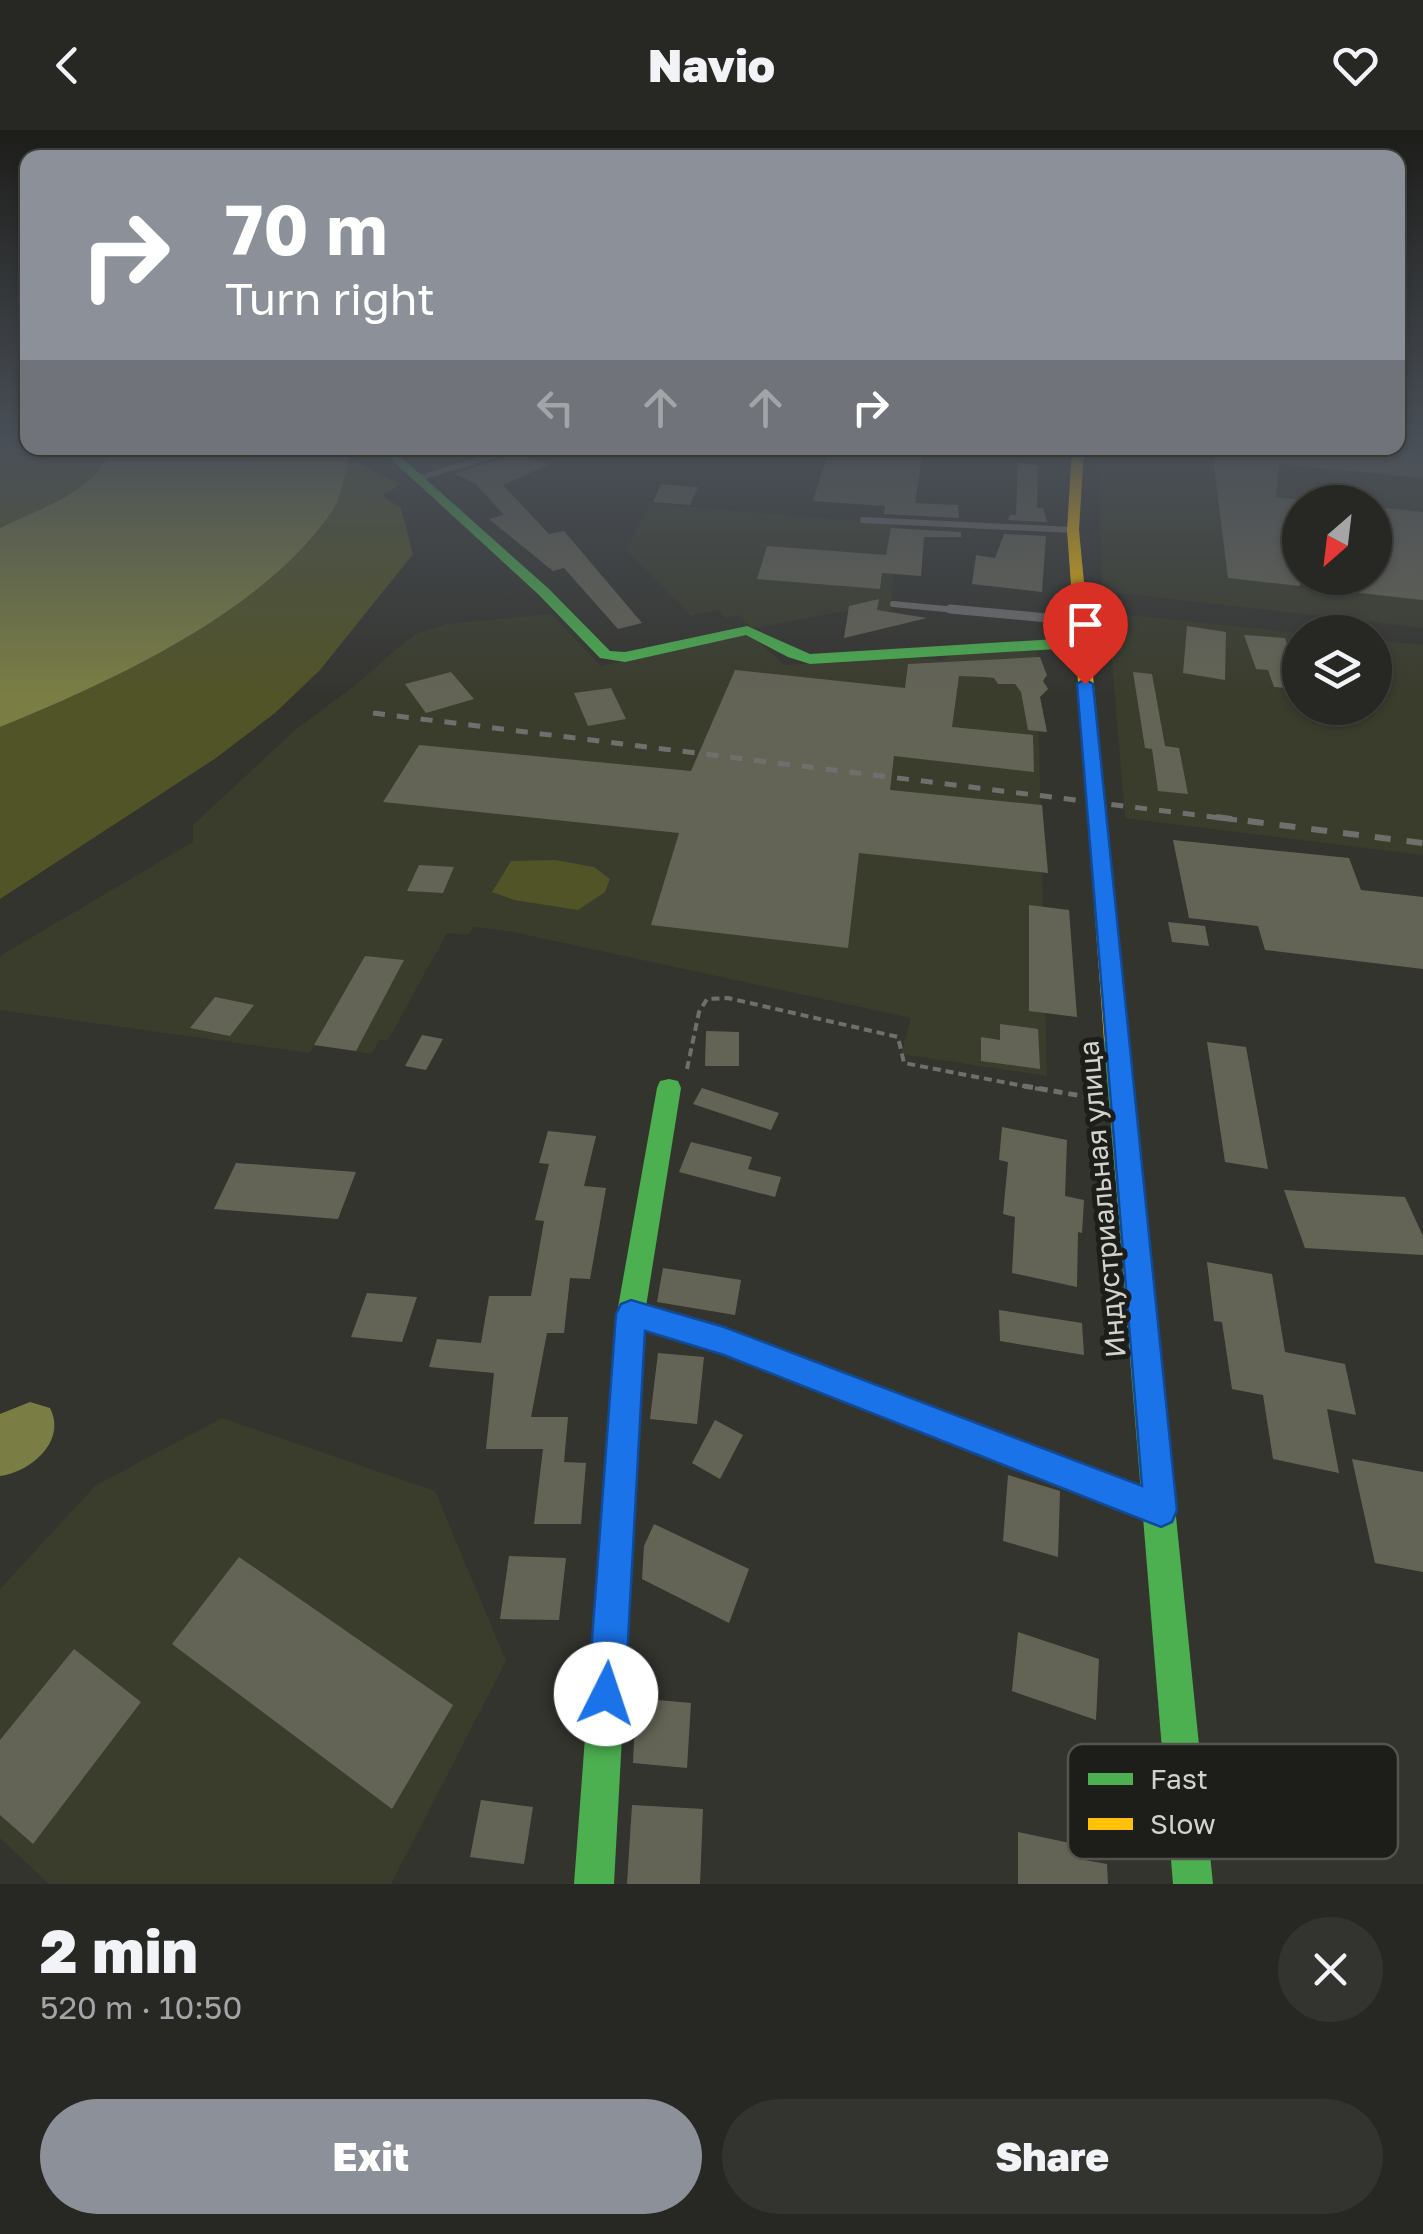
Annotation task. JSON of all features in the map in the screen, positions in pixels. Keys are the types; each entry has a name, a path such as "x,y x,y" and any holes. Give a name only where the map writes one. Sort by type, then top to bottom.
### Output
{"street":[{"path":"475,531 606,655 625,656 747,630 764,634 782,653 810,659 1057,644 1082,646"},
{"name":"Индустриальная улица","path":"1072,531 1183,1744"},
{"path":"594,1884 631,1314 669,1088"},
{"path":"631,1314 724,1341 1161,1510"}],"lane":[{"path":"892,604 1080,621"}],"path":[{"path":"669,1088 687,1070 699,1012 708,999 728,998 898,1037 904,1063 930,1071 1124,1103"}],"shaded area":[{"path":"0,531 317,531 268,581 182,640 89,688 0,727"},
{"path":"317,531 407,531 413,554 320,670 275,713 216,758 0,899 0,727 89,688 182,640 268,581"},
{"path":"636,531 897,531 891,611 839,612 752,629 738,615 726,618 718,610 691,616 626,550"},
{"path":"1100,531 1282,531 1282,595 1392,595 1392,531 1423,531 1423,628 1392,624 1392,615 1311,615 1103,591"},
{"path":"1108,613 1282,631 1282,725 1392,725 1392,642 1423,645 1423,855 1125,818"},
{"path":"551,614 601,666 749,633 784,665 911,657 942,660 957,653 1037,651 1047,1076 901,1054 911,1018 513,932 474,927 468,935 447,933 388,1040 380,1040 371,1054 315,1045 309,1053 0,1010 0,956 193,842 193,825 294,731 401,645 418,633 446,624"},
{"path":"555,860 594,867 610,879 605,892 578,910 514,900 492,892 511,861"},
{"path":"30,1402 50,1408 54,1432 50,1443 34,1461 0,1476 0,1414"},
{"path":"222,1418 435,1491 506,1661 391,1884 49,1884 0,1838 0,1589 95,1486"}],"building":[{"path":"504,531 549,534 564,531 642,623 618,629 564,568 553,571"},
{"path":"890,531 961,532 961,537 924,537 921,576 882,573 880,589 757,579 767,546 886,555"},
{"path":"1222,531 1282,531 1282,584 1228,578"},
{"path":"1392,531 1423,531 1423,600 1378,595 1392,595"},
{"path":"1004,534 1046,536 1042,592 972,584 976,555 995,558"},
{"path":"879,599 877,610 927,618 844,638 849,606"},
{"path":"1187,626 1226,632 1225,680 1183,673"},
{"path":"1244,635 1282,638 1282,688 1274,687 1268,670 1256,669"},
{"path":"1040,657 1047,675 1043,681 1048,689 1040,697 1047,732 1028,730 1021,692 1015,684 998,684 994,678 984,677 959,676 952,727 1033,735 1034,772 894,756 890,790 1042,805 1048,873 859,853 848,948 651,925 679,833 383,802 419,745 691,771 735,670 905,688 908,664"},
{"path":"451,672 474,699 426,713 405,684"},
{"path":"1133,672 1152,674 1165,746 1179,748 1188,794 1158,791 1152,749 1145,748"},
{"path":"611,688 626,719 588,726 574,693"},
{"path":"1173,840 1349,858 1361,890 1423,897 1423,969 1265,950 1258,926 1189,918"},
{"path":"419,865 454,867 443,893 407,891"},
{"path":"1029,905 1069,910 1077,1017 1029,1011"},
{"path":"1168,922 1205,926 1209,946 1172,942"},
{"path":"365,956 404,960 356,1051 314,1045"},
{"path":"215,997 254,1005 230,1036 190,1028"},
{"path":"1000,1024 1038,1029 1040,1069 981,1061 981,1037 1000,1040"},
{"path":"706,1031 739,1032 739,1066 705,1066"},
{"path":"422,1035 443,1039 426,1070 405,1066"},
{"path":"1207,1042 1246,1047 1268,1169 1225,1162"},
{"path":"702,1088 779,1113 771,1130 693,1104"},
{"path":"1002,1127 1067,1140 1065,1196 1084,1200 1082,1233 1078,1232 1077,1287 1012,1273 1015,1217 1003,1214 1008,1162 999,1160"},
{"path":"548,1131 596,1136 584,1186 606,1188 590,1279 570,1278 564,1333 547,1333 531,1417 568,1417 564,1462 586,1463 581,1524 534,1524 543,1449 486,1449 494,1373 429,1367 437,1339 481,1343 489,1296 531,1296 544,1221 535,1220 549,1164 539,1163"},
{"path":"691,1142 752,1157 748,1169 781,1177 775,1197 679,1172"},
{"path":"236,1163 356,1172 338,1219 214,1209"},
{"path":"1284,1190 1405,1197 1423,1236 1423,1255 1305,1248"},
{"path":"1207,1262 1272,1274 1285,1352 1345,1364 1356,1415 1327,1409 1339,1473 1273,1459 1263,1395 1232,1389 1222,1322 1214,1321"},
{"path":"663,1268 741,1280 735,1315 657,1302"},
{"path":"367,1293 417,1297 402,1342 351,1337"},
{"path":"999,1310 1082,1323 1084,1355 1000,1341"},
{"path":"658,1353 704,1357 697,1424 650,1419"},
{"path":"715,1420 743,1435 720,1479 692,1463"},
{"path":"1352,1459 1423,1472 1423,1572 1375,1563"},
{"path":"1008,1475 1060,1491 1058,1557 1003,1541"},
{"path":"654,1524 749,1569 729,1623 642,1579 644,1546"},
{"path":"509,1556 566,1558 559,1620 500,1619"},
{"path":"239,1557 453,1705 392,1809 172,1644"},
{"path":"1018,1632 1099,1659 1096,1720 1012,1691"},
{"path":"74,1649 141,1702 33,1844 0,1815 0,1740"},
{"path":"636,1698 691,1703 687,1768 633,1763"},
{"path":"481,1800 533,1807 524,1864 470,1857"},
{"path":"632,1805 703,1809 700,1884 627,1884"},
{"path":"1018,1832 1068,1843 1068,1859 1107,1864 1108,1884 1018,1884"}],"railway":[{"path":"373,713 1237,820"},
{"path":"1216,817 1423,843"}],"traffic: fast":[{"path":"476,531 544,592 605,655 625,657 747,630 810,659 1057,644 1082,646"},
{"path":"1116,1040 1180,1744"},
{"path":"594,1884 631,1313 669,1088"},
{"path":"1191,1859 1193,1884"}],"traffic: slow":[{"path":"1073,531 1116,1040"}],"route":[{"path":"606,1694 631,1314 724,1341 1161,1510 1085,684"}]}
